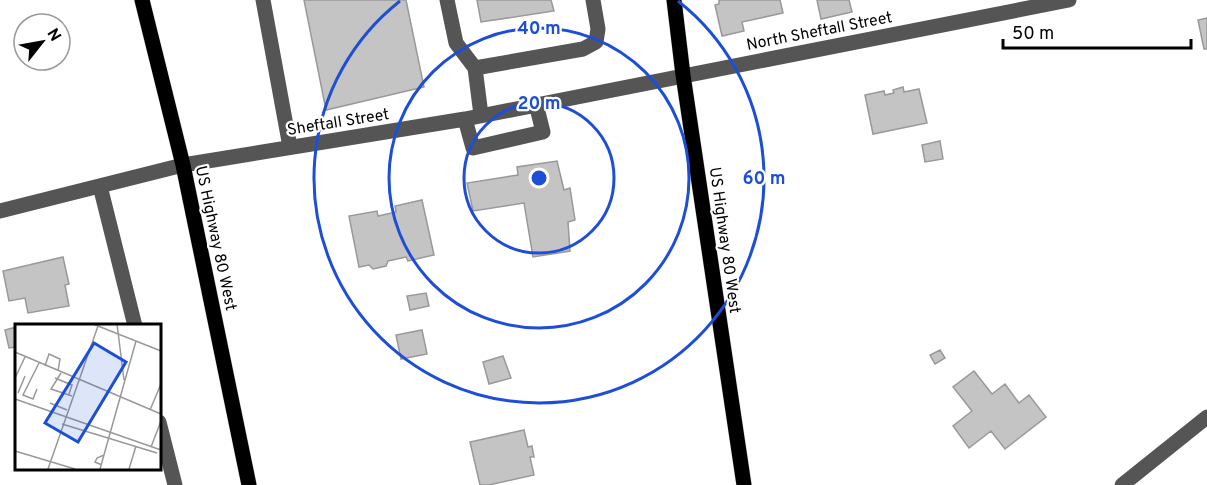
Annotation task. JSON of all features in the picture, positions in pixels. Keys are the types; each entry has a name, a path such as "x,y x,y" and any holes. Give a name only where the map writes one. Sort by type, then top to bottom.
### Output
{"main road":[{"name":"US Highway 80 West","path":"142,0 183,165 249,485"},
{"name":"US Highway 80 West","path":"674,0 683,75 744,485"}],"street":[{"path":"262,0 290,147"},
{"path":"447,0 456,43 474,68 481,115"},
{"path":"474,68 584,49 596,42 598,29 593,0"},
{"name":"North Sheftall Street","path":"683,75 1069,0"},
{"name":"Sheftall Street","path":"0,211 183,165 465,119 683,75"},
{"path":"465,119 473,148 543,132 536,104"},
{"path":"100,186 134,324"},
{"path":"1122,485 1207,417"},
{"path":"160,426 175,485"}],"building":[{"path":"304,0 406,0 424,87 326,110"},
{"path":"477,0 551,0 554,11 481,22"},
{"path":"719,0 780,0 783,13 742,22 744,31 722,36 715,5 719,4"},
{"path":"817,0 849,0 852,12 821,19"},
{"path":"1207,18 1207,49 1204,49 1198,20"},
{"path":"903,87 904,92 919,89 927,123 873,134 865,95 884,91 885,95 894,93 893,90"},
{"path":"940,141 943,159 925,162 922,145"},
{"path":"557,161 564,190 570,188 575,220 568,222 570,251 533,257 524,203 473,211 467,183 518,175 517,167"},
{"path":"422,200 434,255 408,261 406,257 388,261 386,266 373,269 369,265 359,267 349,216 377,211 378,216 396,212 395,206"},
{"path":"63,257 69,284 65,285 69,306 28,313 25,298 9,301 3,271"},
{"path":"426,293 429,306 410,310 407,296"},
{"path":"15,327 15,347 9,348 5,330"},
{"path":"422,330 427,354 401,359 396,335"},
{"path":"940,350 945,358 935,364 930,355"},
{"path":"503,356 511,378 489,384 483,362"},
{"path":"974,371 992,394 1005,384 1019,403 1029,395 1046,417 1005,449 991,431 969,448 953,426 972,411 953,387"},
{"path":"524,430 528,447 532,446 534,457 530,457 534,475 480,485 470,442"}]}
